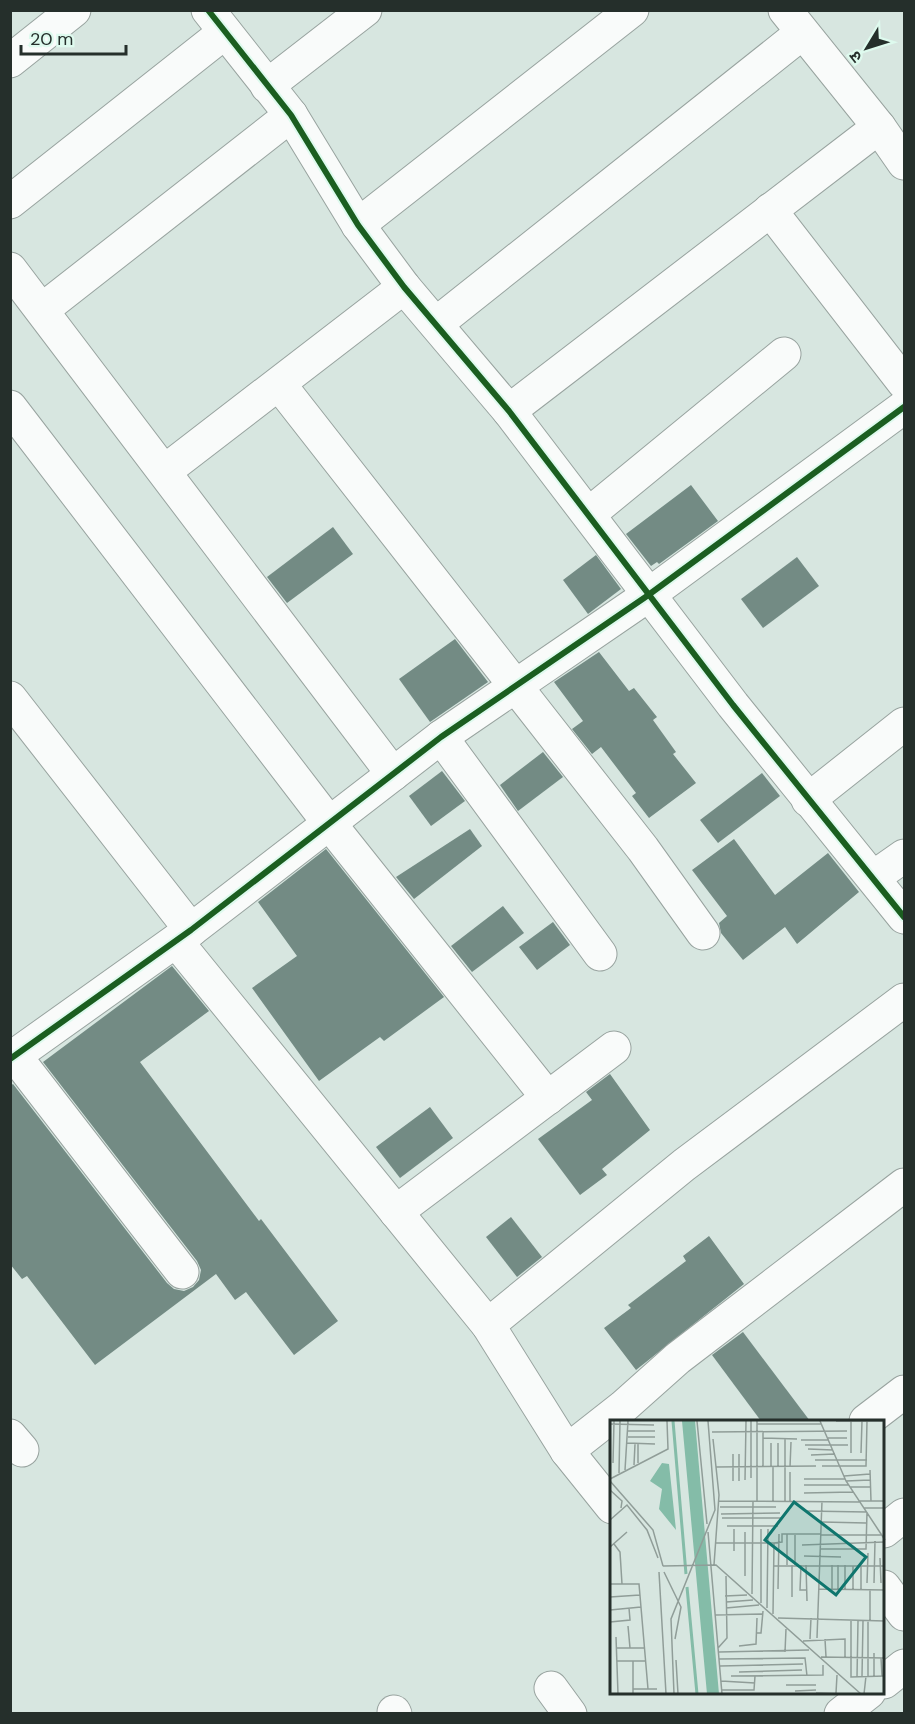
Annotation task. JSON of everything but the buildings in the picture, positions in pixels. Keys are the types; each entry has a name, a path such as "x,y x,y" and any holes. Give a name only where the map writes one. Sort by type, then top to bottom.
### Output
{"street":[{"path":"10,61 74,10"},
{"path":"267,86 365,10"},
{"path":"358,225 632,10"},
{"path":"10,202 216,21 291,115 358,225 404,287 509,411 589,514 647,596 808,800 904,917"},
{"path":"436,324 794,22 879,126 904,163"},
{"path":"42,310 291,115"},
{"path":"509,411 879,126"},
{"path":"770,210 904,383"},
{"path":"10,269 393,774"},
{"path":"165,471 404,287"},
{"path":"589,514 784,354"},
{"path":"279,384 644,849 703,933"},
{"path":"10,407 329,823 548,1098"},
{"path":"183,1272 13,1058 183,935 441,737 647,596 904,407"},
{"path":"10,698 183,935 396,1212 488,1325 567,1451 610,1505"},
{"path":"808,800 904,724"},
{"path":"441,737 600,954"},
{"path":"874,878 904,856"},
{"path":"488,1325 684,1165 904,1000"},
{"path":"396,1212 614,1048"},
{"path":"567,1451 623,1407 678,1358 904,1185"},
{"path":"867,1420 904,1392"},
{"path":"885,1530 904,1515"},
{"path":"885,1588 904,1614"},
{"path":"885,1681 904,1666"},
{"path":"841,1713 866,1694"}],"cycle path":[{"path":"208,10 291,115 358,225 404,287 509,411 733,705 904,917"},
{"path":"10,1059 191,930 441,737 647,596 904,407"}]}
